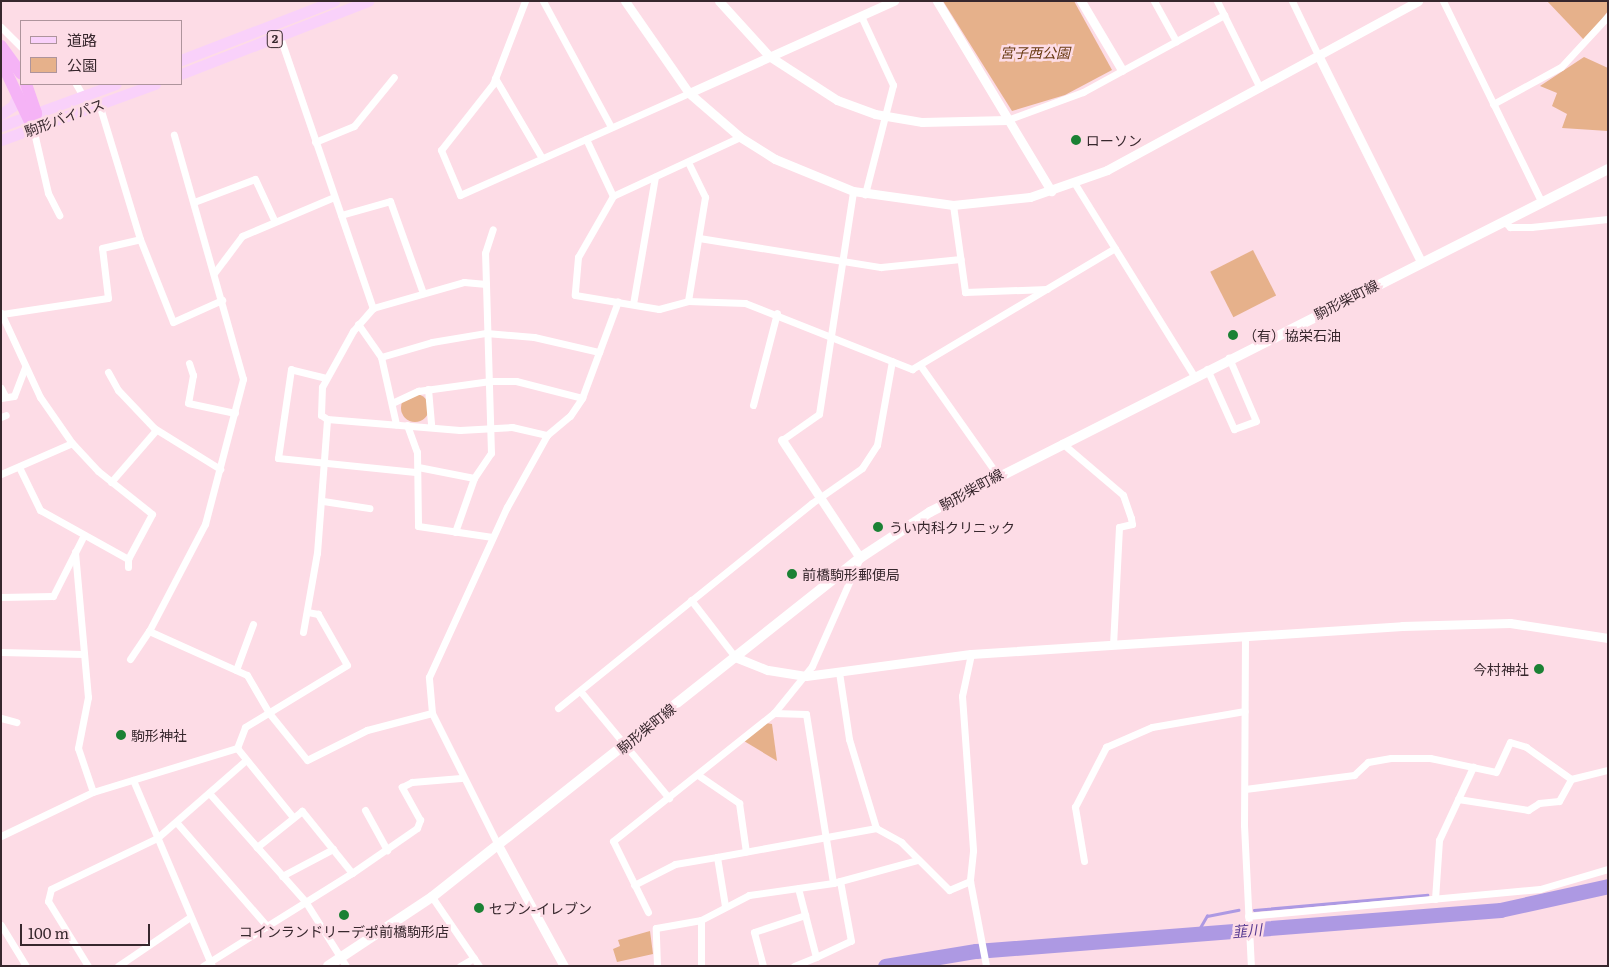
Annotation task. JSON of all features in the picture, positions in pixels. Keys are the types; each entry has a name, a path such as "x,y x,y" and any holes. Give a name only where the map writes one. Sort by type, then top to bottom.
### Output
{"highway":[{"path":"1,46 20,73"},
{"path":"1,60 32,119"},
{"path":"26,85 32,119"}],"main road":[{"name":"2","path":"182,60 334,1"},
{"name":"2","path":"182,74 280,38 368,1"},
{"name":"駒形バイパス","path":"1,140 32,119 83,96 113,85"},
{"name":"駒形バイパス","path":"1,126 98,104 152,85"},
{"path":"1,114 13,106 18,94"},
{"name":"駒形柴町線","path":"328,966 344,962 499,847 860,558 997,474 1608,169"}],"street":[{"path":"525,1 495,78 441,150 460,195 894,1"},
{"path":"543,1 611,127"},
{"path":"625,1 689,92 740,137 796,170 854,191 953,205 1051,191 1074,184 1260,88 1418,1"},
{"path":"719,1 769,56 810,87 884,116 958,125 1007,120 1071,98 1224,15"},
{"path":"937,1 1051,191"},
{"path":"1081,1 1122,70"},
{"path":"1154,1 1176,41"},
{"path":"1217,1 1260,88"},
{"path":"1292,1 1421,262"},
{"path":"1443,1 1542,203"},
{"path":"861,16 893,85 865,194"},
{"path":"1493,104 1561,67 1608,16"},
{"path":"1,27 20,46"},
{"path":"1,46 11,35"},
{"path":"280,38 373,308"},
{"path":"315,142 354,126 394,77"},
{"path":"495,78 542,158"},
{"path":"77,85 83,96"},
{"path":"98,104 140,238 173,322 222,300"},
{"path":"32,119 50,198 59,215"},
{"path":"130,659 149,631 203,529 235,413 242,370 174,135"},
{"path":"740,137 613,196 578,258 576,295 659,309 688,301 745,303 777,313 831,340 912,369 1115,248"},
{"path":"586,139 613,196"},
{"path":"688,162 705,197 688,301"},
{"path":"633,304 655,177"},
{"path":"194,202 255,179 275,222"},
{"path":"1074,184 1194,376"},
{"path":"648,912 613,841 774,713 806,676 860,558 782,440 819,414 841,262 854,191"},
{"path":"215,272 242,236 334,197"},
{"path":"341,216 390,201 423,293"},
{"path":"953,205 965,292 1048,288"},
{"path":"1505,222 1510,227 1530,227 1608,219"},
{"path":"455,532 474,478 491,453 492,428 486,333 485,253 493,229"},
{"path":"19,467 40,510 128,563 152,514 111,482 72,443 26,367 2,314 108,298 102,248 140,238"},
{"path":"699,238 881,267 961,259"},
{"path":"486,284 464,282 373,308 358,324 326,378 320,397 321,415 327,418 407,425 520,428 547,435"},
{"path":"564,966 461,778 432,713 428,691 432,667 492,537 547,435 570,416 582,398 618,301"},
{"path":"753,405 777,313"},
{"path":"358,324 381,358 396,424"},
{"path":"381,358 441,340 486,333 534,337 599,352"},
{"path":"1208,369 1234,429 1256,421 1229,358"},
{"path":"558,708 581,692 691,600 862,468 874,452 892,361"},
{"path":"189,363 193,375 188,403 235,413"},
{"path":"920,365 997,474"},
{"path":"1,388 3,397 14,396 26,367"},
{"path":"326,378 291,369 277,455 281,460 416,470 474,478"},
{"path":"108,372 118,390 156,430 220,469"},
{"path":"392,403 428,389 490,381 516,381 582,398"},
{"path":"428,389 431,426"},
{"path":"303,632 308,612 323,501 323,463 327,418"},
{"path":"407,425 416,470 418,526 492,537"},
{"path":"111,482 156,430"},
{"path":"1062,442 1122,495 1131,518 1132,524 1119,527 1113,646"},
{"path":"1,474 72,443"},
{"path":"323,501 369,508"},
{"path":"1,597 53,596 84,535"},
{"path":"75,552 88,697 78,748 93,792"},
{"path":"691,600 735,657 768,670 806,676 971,654 1498,623 1608,638"},
{"path":"237,748 245,727 347,665 318,614 308,612"},
{"path":"236,670 253,624"},
{"path":"149,631 236,670 253,682 269,713 307,760 367,730 432,713"},
{"path":"1245,638 1245,789 1251,966"},
{"path":"1,652 84,654"},
{"path":"971,654 962,696 973,851 970,881 983,941 985,963"},
{"path":"839,672 848,739 876,828"},
{"path":"581,692 669,798"},
{"path":"1084,861 1075,806 1106,747 1152,727 1246,711"},
{"path":"774,713 806,714 826,839 851,941 794,966"},
{"path":"1,718 16,722"},
{"path":"1245,789 1354,775 1378,759 1430,758 1496,772 1510,742 1526,747 1571,779"},
{"path":"237,748 245,761 292,816"},
{"path":"1,836 93,792 237,748"},
{"path":"88,966 48,901 51,889 157,838 177,823 245,761"},
{"path":"1435,899 1439,840 1473,767"},
{"path":"1458,799 1528,810 1539,803 1559,801 1571,779 1608,770"},
{"path":"698,775 739,803 746,852"},
{"path":"203,966 211,964 305,901 387,850 420,820 402,787 412,782 461,778"},
{"path":"133,780 211,964"},
{"path":"209,793 305,901 344,962"},
{"path":"365,810 387,850"},
{"path":"257,847 292,816 302,811 352,873"},
{"path":"177,823 267,926"},
{"path":"634,886 675,864 826,839 876,828 901,842 949,890 970,881"},
{"path":"282,876 333,849"},
{"path":"717,857 725,906"},
{"path":"657,966 656,928 701,920 749,895 836,882 917,860"},
{"path":"1248,918 1540,889 1608,869"},
{"path":"798,888 816,957"},
{"path":"432,897 479,966"},
{"path":"764,966 754,932 805,915"},
{"path":"118,966 190,917"},
{"path":"701,920 701,966"},
{"path":"1,925 26,966"},
{"path":"460,966 474,958"}],"green space":[{"name":"宮子西公園","path":"943,1 1074,1 1112,70 1065,95 1012,111"},
{"path":"1547,1 1608,1 1608,11 1585,41"},
{"path":"1584,57 1608,68 1608,131 1562,128 1567,114 1552,106 1557,93 1540,86"},
{"path":"1253,250 1276,295 1233,317 1210,272"},
{"path":"415,394 425,398 429,408 425,418 415,422 405,418 401,408 405,398"},
{"path":"766,723 772,724 777,761 744,741"},
{"path":"650,931 653,954 617,962 613,949 620,946 618,940"}],"waterway":[{"name":"韮川","path":"885,966 976,951 1500,910 1608,886"},
{"path":"1254,910 1427,895"},
{"path":"1197,933 1207,916 1238,910"}],"place":[{"name":"ローソン","path":"1076,140"},
{"name":"（有）協栄石油","path":"1233,335"},
{"name":"うい内科クリニック","path":"878,527"},
{"name":"前橋駒形郵便局","path":"792,574"},
{"name":"今村神社","path":"1539,669"},
{"name":"駒形神社","path":"121,735"},
{"name":"セブン-イレブン","path":"479,908"},
{"name":"コインランドリーデポ前橋駒形店","path":"344,915"}]}
